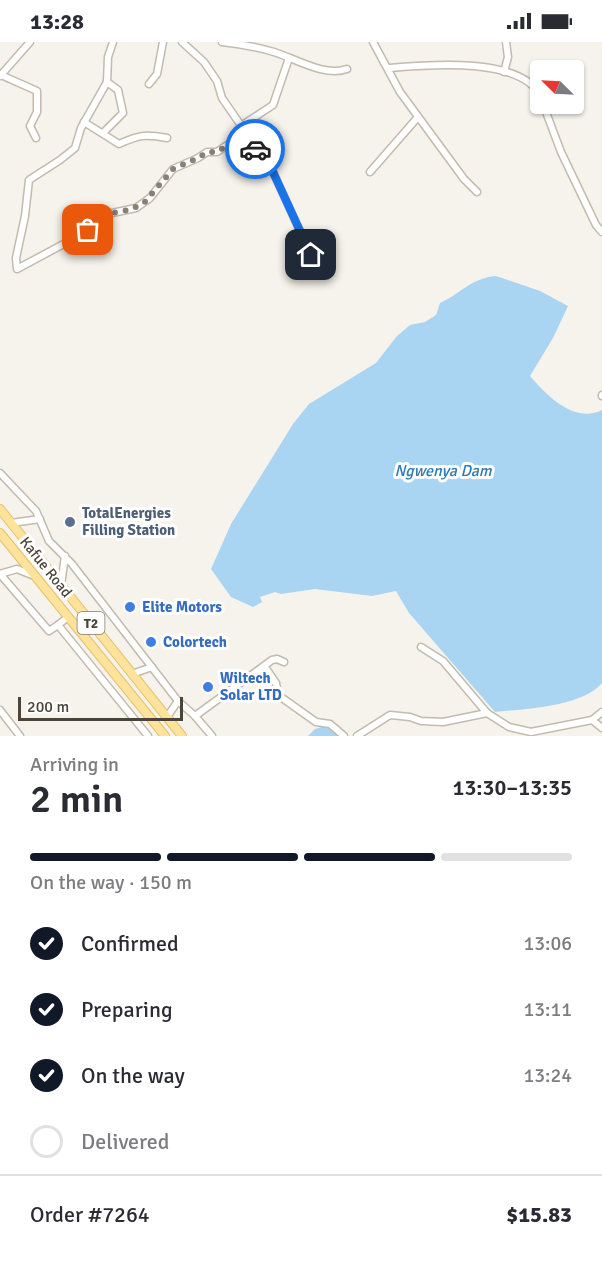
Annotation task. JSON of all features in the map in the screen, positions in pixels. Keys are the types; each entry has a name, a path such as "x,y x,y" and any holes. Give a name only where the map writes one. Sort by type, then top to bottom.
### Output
{"main road":[{"name":"Kafue Road","path":"0,510 182,736"},
{"name":"Kafue Road","path":"0,533 165,736"}],"street":[{"path":"30,42 0,76 37,91 37,112 30,126 36,138"},
{"path":"114,42 108,57 107,82 84,122 75,148 29,180 25,216 16,258 17,269 73,239 112,213 136,208 150,198 173,169 207,152 217,152 245,133"},
{"path":"149,84 157,74 163,42"},
{"path":"182,42 204,62 217,81 222,98 273,172 311,255"},
{"path":"222,42 244,45 334,72 348,69"},
{"path":"373,42 400,92 464,179 477,192"},
{"path":"504,72 508,57 506,42"},
{"path":"241,126 273,105 289,58"},
{"path":"388,68 434,64 476,67 504,72 527,79 530,83"},
{"path":"103,133 123,113 118,90 107,82"},
{"path":"547,114 561,152 596,225 602,232"},
{"path":"370,172 418,117"},
{"path":"84,122 121,144 135,136 168,138"},
{"path":"0,473 40,519 49,542 65,556 178,701 213,736"},
{"path":"11,523 40,519"},
{"path":"61,586 65,556"},
{"path":"35,576 17,569 0,574 49,631 68,617"},
{"path":"58,625 148,736"},
{"path":"421,648 443,661 487,713 509,727 531,732 592,720 602,712"},
{"path":"195,716 272,660 277,659 284,662"},
{"path":"132,674 152,667"},
{"path":"265,667 276,683 278,695 316,722 330,724 344,736"},
{"path":"167,717 178,701"},
{"path":"0,710 20,736"},
{"path":"357,736 390,716 443,722 487,713"},
{"path":"592,720 602,728"}],"water":[{"name":"Ngwenya Dam","path":"496,276 540,291 568,306 553,338 530,376 553,399 572,411 592,413 602,410 602,683 593,691 567,702 495,712 409,613 396,591 372,596 315,589 281,594 275,592 260,597 262,602 253,607 231,597 211,569 231,524 293,424 309,404 376,363 397,336 410,325 425,322 436,315 440,303 473,283"},
{"path":"325,726 340,736 308,736 315,729"}],"way so far":[{"path":"88,230 112,213 136,208 144,203 173,169 207,152 215,153 245,133 255,149"}],"place":[{"name":"TotalEnergies Filling Station","path":"70,522"},
{"name":"Elite Motors","path":"130,607"},
{"name":"Colortech","path":"151,642"},
{"name":"Wiltech Solar LTD","path":"208,687"}],"route":[{"path":"255,149 273,172 311,255"}]}
